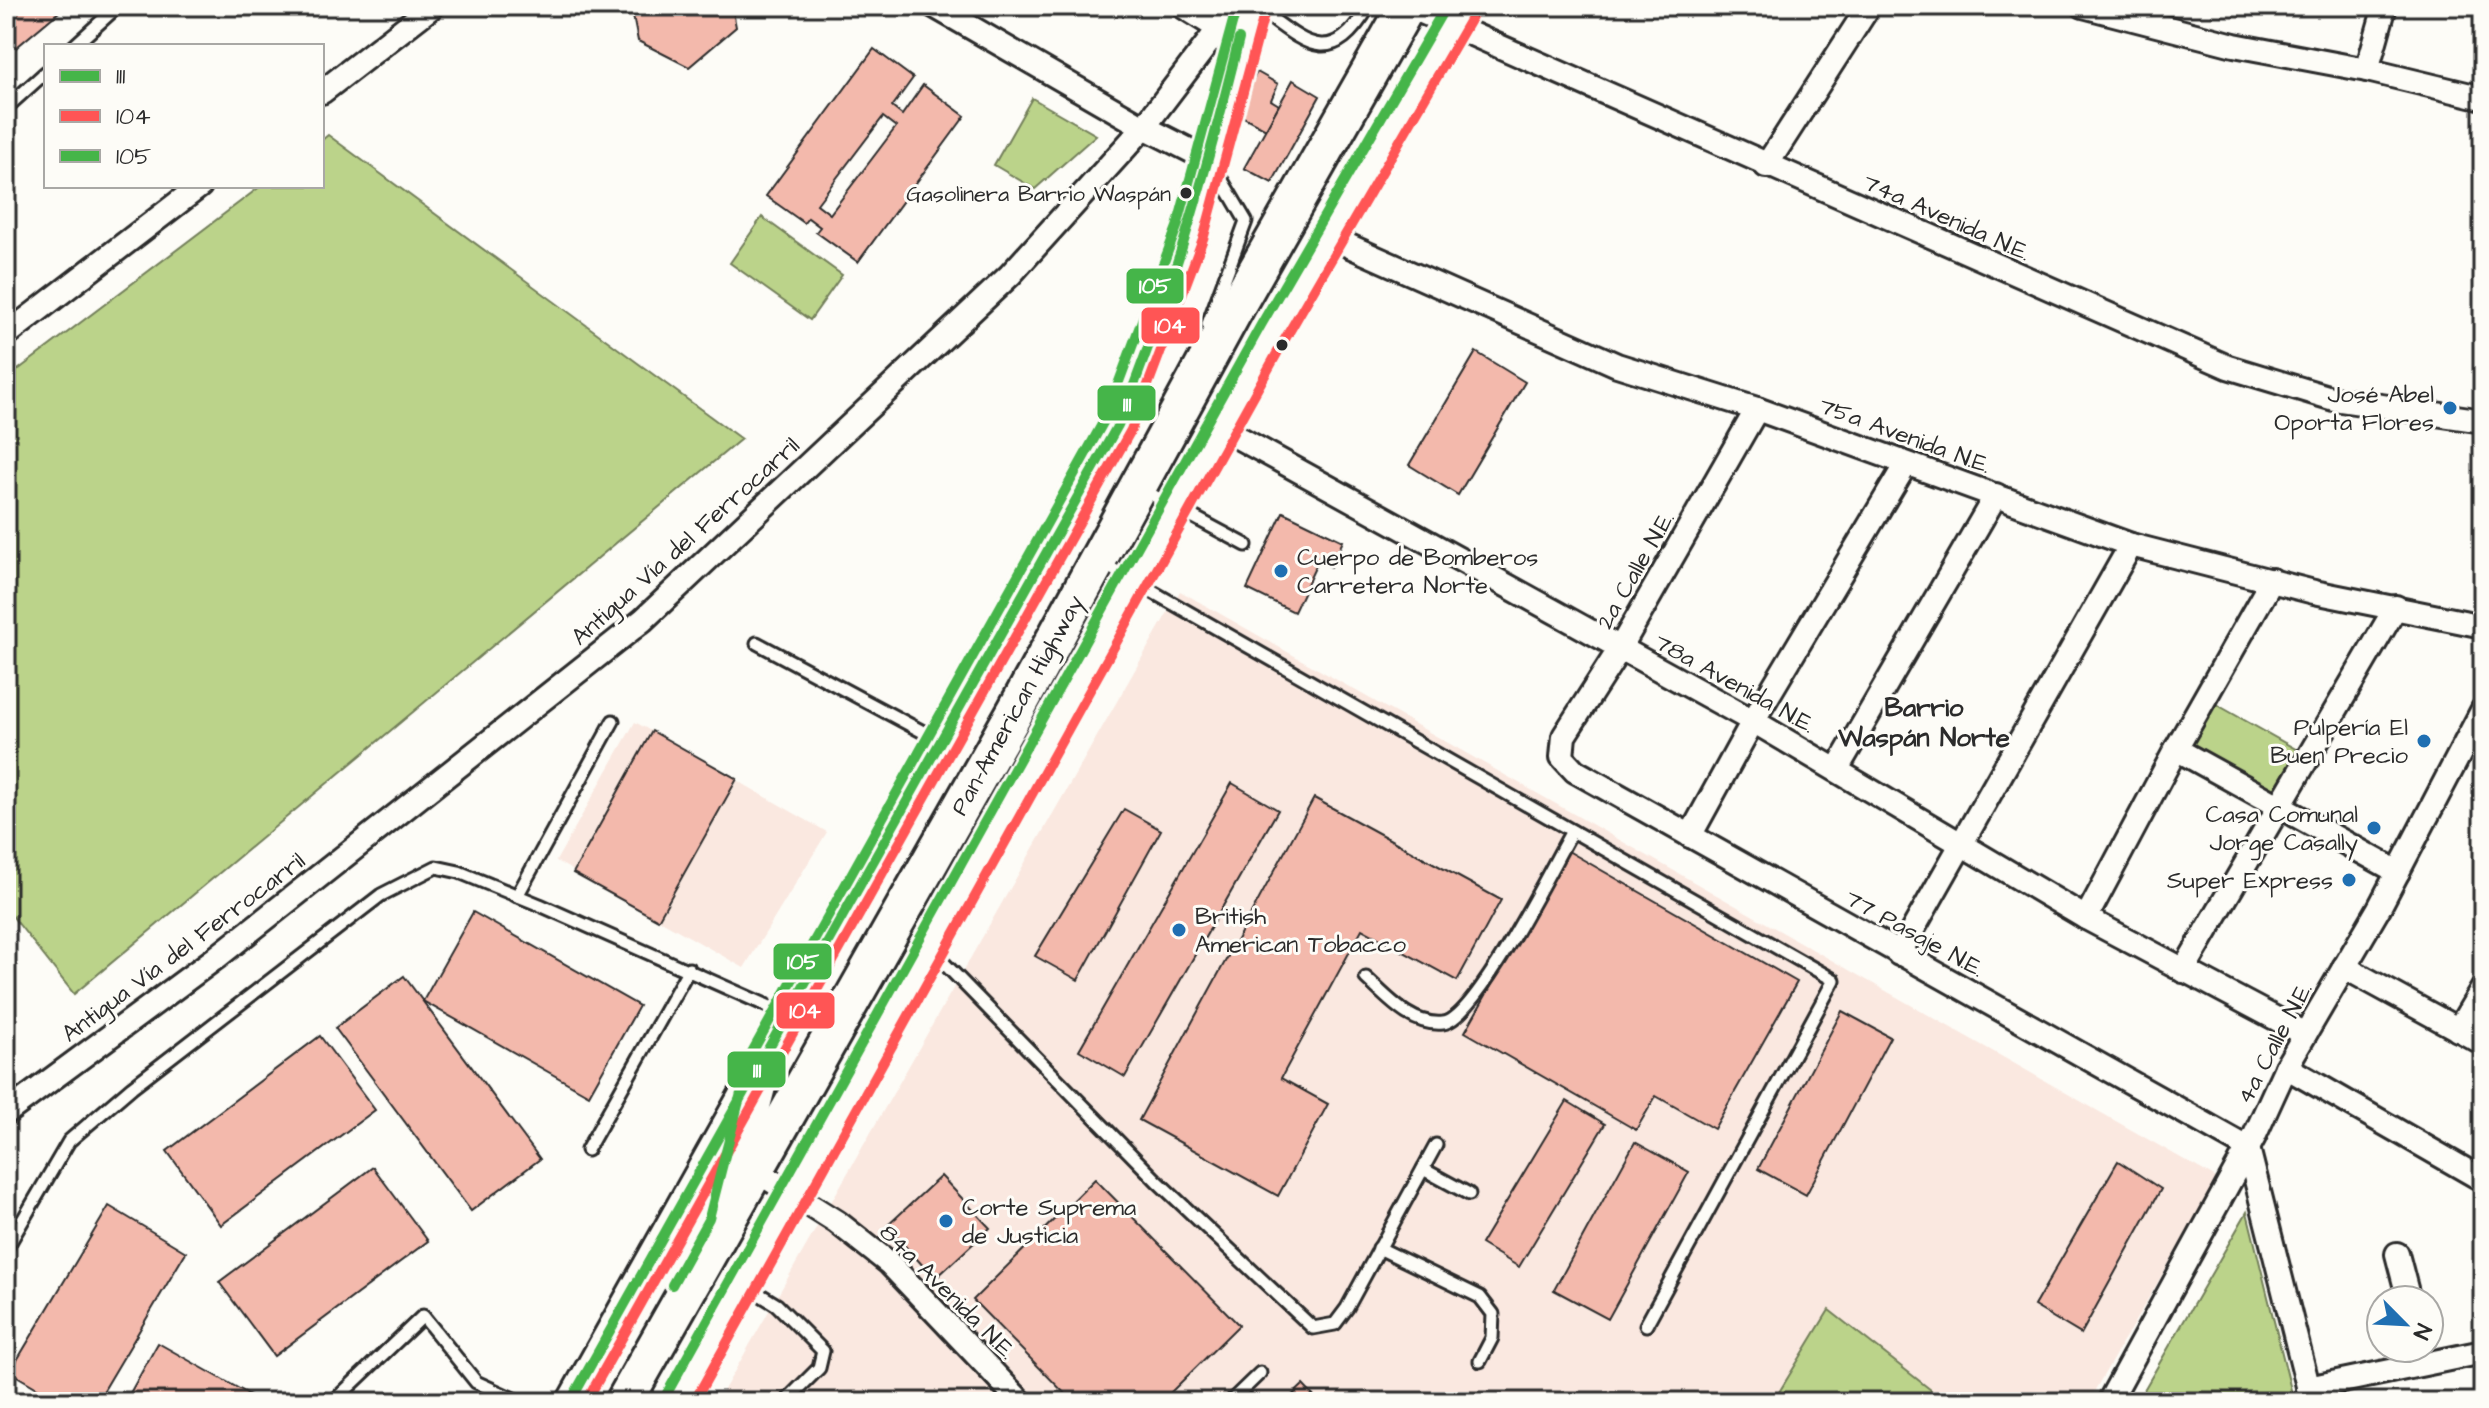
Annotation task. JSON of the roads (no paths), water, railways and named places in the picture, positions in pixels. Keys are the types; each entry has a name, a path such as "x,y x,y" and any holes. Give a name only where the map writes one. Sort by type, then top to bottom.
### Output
{"highway":[{"name":"Pan-American Highway","path":"624,1402 1407,6"},
{"name":"Pan-American Highway","path":"678,1402 1327,236 1456,16"},
{"path":"722,1223 764,1060"}],"street":[{"path":"934,6 1144,127 1211,161"},
{"path":"1186,6 1230,33"},
{"path":"570,1402 1118,425 1159,331 1211,161 1230,33 1253,6"},
{"name":"74a Avenida N.E.","path":"1407,6 1456,16 1766,166 2228,367 2334,399 2482,421"},
{"path":"1766,166 1869,6"},
{"path":"2083,6 2234,45 2367,70 2483,98"},
{"path":"2367,70 2385,6"},
{"path":"324,90 427,8"},
{"name":"Antigua Vía del Ferrocarril","path":"6,1113 217,957 643,620 1010,275 1230,33"},
{"path":"6,335 197,188"},
{"name":"75a Avenida N.E.","path":"1327,236 1617,365 1757,409 2131,545 2272,580 2483,626"},
{"name":"2a Calle N.E.","path":"1562,757 1564,736 1619,650 1757,409"},
{"name":"78a Avenida N.E.","path":"1221,428 1619,650 1753,721 2086,918 2305,1034"},
{"path":"1690,836 1753,721 1906,464"},
{"path":"1837,769 1996,495"},
{"path":"1899,954 2131,545"},
{"path":"2086,918 2176,749 2272,580"},
{"path":"2183,971 2396,607"},
{"name":"4a Calle N.E.","path":"2109,1402 2248,1148 2286,1067 2398,872 2483,709"},
{"path":"2176,749 2398,872"},
{"name":"77 Pasaje N.E.","path":"1562,757 1575,771 2248,1148"},
{"path":"2344,967 2483,1043"},
{"path":"2458,1030 2483,988"},
{"path":"2286,1067 2483,1180"},
{"path":"2248,1148 2310,1395 2400,1364"},
{"name":"84a Avenida N.E.","path":"753,1169 837,1222 889,1263 1021,1402"},
{"path":"2397,1254 2405,1284"},
{"path":"2445,1355 2483,1352"}],"lane":[{"path":"76,44 118,6"},
{"path":"1253,6 1296,36 1323,46 1343,41 1356,29 1369,6"},
{"path":"6,108 44,74"},
{"path":"1167,435 1246,221 1211,161"},
{"path":"1139,488 1246,545"},
{"path":"1098,561 1834,980 1646,1325"},
{"path":"757,643 942,741"},
{"path":"517,896 613,721"},
{"path":"1366,978 1409,1016 1439,1024 1454,1021 1478,996 1572,831"},
{"path":"6,1249 69,1141 132,1087 381,895 436,867 459,872 517,896 788,1015"},
{"path":"930,949 1157,1181 1313,1328 1335,1324 1436,1145"},
{"path":"587,1150 689,969"},
{"path":"1423,1169 1469,1194"},
{"path":"1379,1248 1480,1297 1493,1314 1492,1338 1480,1361"},
{"path":"744,1285 777,1305 823,1351 819,1368 785,1402"},
{"path":"333,1402 423,1316 476,1382 520,1402"},
{"path":"1230,1402 1260,1373"}],"place":[{"name":"Gasolinera Barrio Waspán","path":"1186,193"},
{"name":"José Abel Oporta Flores","path":"2450,408"},
{"name":"Cuerpo de Bomberos Carretera Norte","path":"1281,571"},
{"name":"Pulpería El Buen Precio","path":"2424,741"},
{"name":"Casa Comunal Jorge Casally","path":"2374,828"},
{"name":"Super Express","path":"2349,880"},
{"name":"British American Tobacco","path":"1179,930"},
{"name":"Corte Suprema de Justicia","path":"946,1221"}],"district":[{"name":"Barrio Waspán Norte","path":"1924,722"}]}
